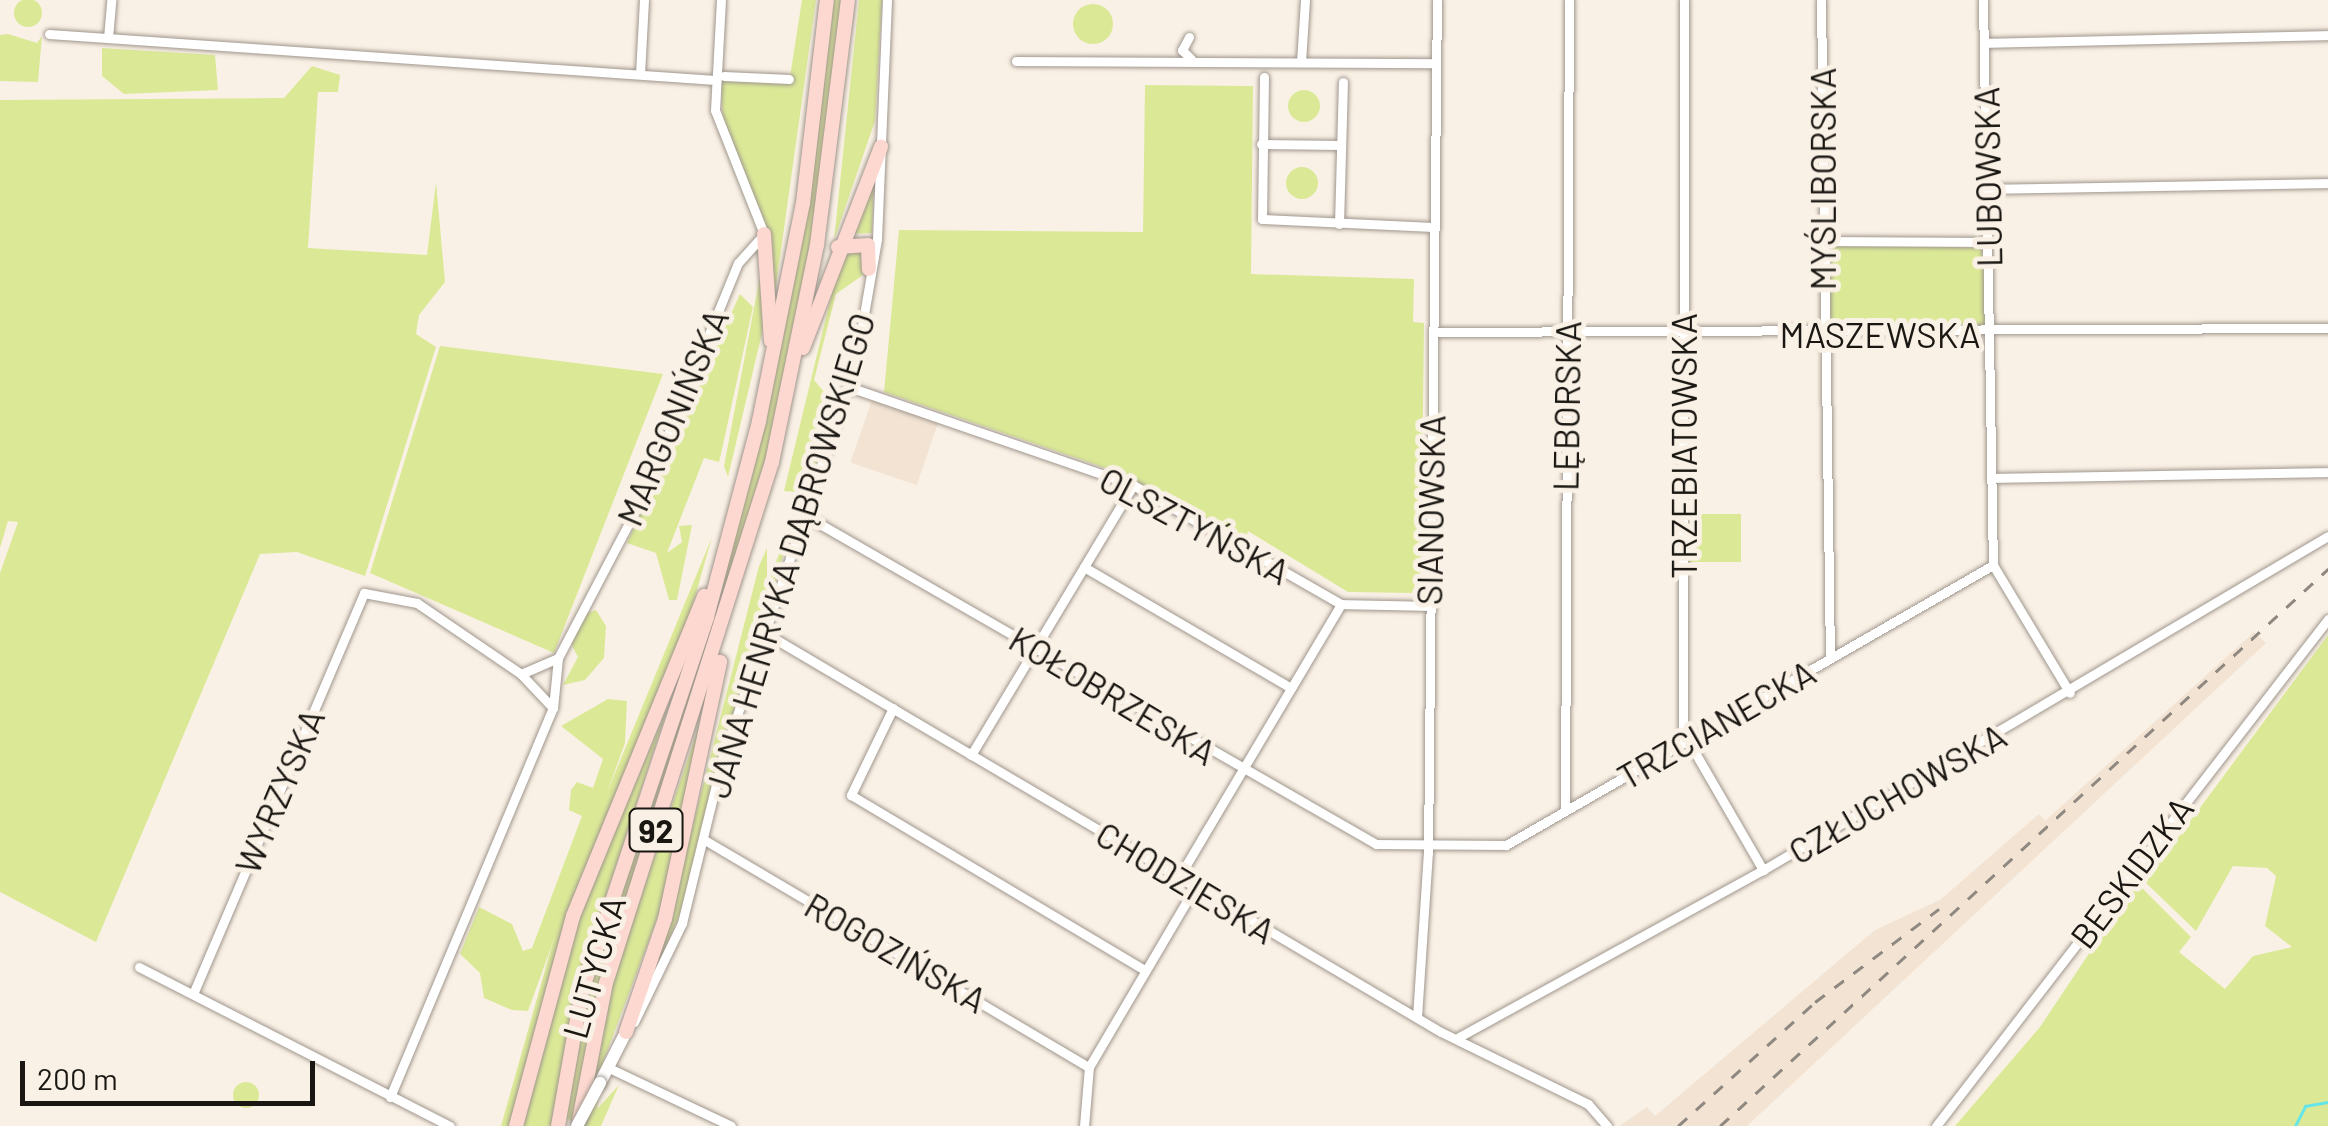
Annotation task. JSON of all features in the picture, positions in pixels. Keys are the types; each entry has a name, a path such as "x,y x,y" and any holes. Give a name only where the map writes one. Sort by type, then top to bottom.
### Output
{"main road":[{"name":"JANA HENRYKA DĄBROWSKIEGO","path":"733,526 772,367 828,0"},
{"name":"JANA HENRYKA DĄBROWSKIEGO","path":"726,627 792,372 848,0"},
{"path":"792,372 838,247 881,147"},
{"path":"764,234 772,367"},
{"path":"838,247 868,244 869,269"},
{"path":"516,1126 577,904 733,526"},
{"name":"LUTYCKA","path":"558,1126 582,991 733,526"},
{"path":"578,1126 626,1032 664,918 726,627"},
{"name":"LUTYCKA","path":"578,1126 606,984 726,627"}],"street":[{"path":"108,38 111,0"},
{"path":"640,74 644,0"},
{"path":"720,0 720,132 764,234"},
{"name":"JANA HENRYKA DĄBROWSKIEGO","path":"626,1032 670,957 765,632 849,387 872,285 887,0"},
{"path":"1301,62 1305,0"},
{"name":"SIANOWSKA","path":"1417,1018 1428,844 1437,0"},
{"name":"LĘBORSKA","path":"1565,811 1569,0"},
{"name":"TRZEBIATOWSKA","path":"1684,0 1688,740 1763,870"},
{"name":"MYŚLIBORSKA","path":"1821,0 1830,658"},
{"name":"LUBOWSKA","path":"1983,0 1993,564"},
{"path":"49,34 640,74 789,78"},
{"path":"1984,44 2328,35"},
{"path":"1189,38 1182,50 1191,59"},
{"path":"1016,60 1436,64"},
{"path":"1264,76 1262,219 1434,227"},
{"path":"1339,224 1343,82"},
{"path":"1261,144 1341,145"},
{"path":"1986,188 2328,182"},
{"name":"MARGONIŃSKA","path":"390,1097 553,708 558,658 637,508 738,262 764,234"},
{"path":"1823,241 1988,242"},
{"name":"MASZEWSKA","path":"1433,332 1823,335 2328,328"},
{"name":"OLSZTYŃSKA","path":"849,387 1133,485 1341,604 1429,606"},
{"path":"1993,478 2328,472"},
{"path":"971,755 1133,485"},
{"name":"KOŁOBRZESKA","path":"806,516 1366,844 1428,844"},
{"name":"CZŁUCHOWSKA","path":"1459,1036 1763,870 2070,693 2328,536"},
{"path":"1993,564 2070,693"},
{"name":"TRZCIANECKA","path":"1428,844 1506,844 1993,564"},
{"path":"1084,566 1291,688"},
{"name":"WYRZYSKA","path":"192,994 368,590 417,603 520,674"},
{"path":"1179,877 1341,604"},
{"name":"BESKIDZKA","path":"1936,1126 2328,619"},
{"name":"CHODZIESKA","path":"765,632 1417,1018 1588,1104 1607,1126"},
{"path":"553,708 520,674 558,658"},
{"path":"893,708 850,782 856,800 1144,970"},
{"name":"ROGOZIŃSKA","path":"703,839 1089,1067"},
{"path":"1084,1126 1089,1067 1195,887"},
{"path":"139,967 450,1126"},
{"path":"609,1068 731,1126"}],"shaded area":[{"path":"872,400 938,423 917,485 851,462"},
{"path":"2254,632 2266,643 1747,1126 1619,1126 1647,1107 1655,1116 1875,930 1940,900 2039,814 2045,821"}],"green space":[{"path":"28,-1 38,3 42,13 38,23 28,27 18,23 14,13 18,3"},
{"path":"802,0 816,0 775,293 769,234 723,123 721,81 789,83"},
{"path":"833,0 842,0 838,48 807,270 766,457 604,968 573,1120 565,1119 594,972 752,476 802,243"},
{"path":"859,0 882,0 875,121 834,240"},
{"path":"1093,4 1107,10 1113,24 1107,38 1093,44 1079,38 1073,24 1079,10"},
{"path":"0,35 37,43 42,36 38,82 0,81"},
{"path":"102,48 215,55 218,90 124,94 102,76"},
{"path":"312,66 340,75 338,92 318,92 308,248 427,255 436,182 445,282 419,315 416,334 436,347 365,576 297,552 260,554 96,942 0,892 0,573 18,522 8,521 0,548 0,100 284,98"},
{"path":"1145,85 1253,86 1251,274 1414,279 1413,322 1424,323 1421,571 1412,593 1348,592 1248,531 1246,539 1114,471 884,392 899,230 1143,232"},
{"path":"1304,90 1315,95 1320,106 1315,117 1304,122 1293,117 1288,106 1293,95"},
{"path":"874,163 872,233 851,234"},
{"path":"1302,167 1314,171 1318,183 1314,195 1302,199 1290,195 1286,183 1290,171"},
{"path":"1840,244 1982,248 1987,325 1829,330 1829,250"},
{"path":"864,249 863,275 836,294 814,380 835,405 808,493 784,491 842,251"},
{"path":"761,271 763,329 728,477 724,466"},
{"path":"740,294 753,307 721,454 719,462 704,458 667,553 682,542 679,526 692,525 677,600 669,600 656,553 627,543"},
{"path":"440,346 663,374 554,653 370,573"},
{"path":"799,500 681,912 657,966 759,566 767,548 767,586"},
{"path":"1689,514 1741,514 1741,562 1689,562"},
{"path":"712,537 689,618 571,903 510,1126 501,1126 569,885"},
{"path":"596,610 606,626 604,658 585,680 563,685 578,657 570,642 582,615"},
{"path":"2328,635 2328,1126 1955,1126 2040,1027 2132,889 2142,888 2191,937 2179,952 2225,989 2253,956 2292,947 2265,926 2276,876 2267,868 2233,866 2196,931 2145,882"},
{"path":"709,697 660,911 603,1062 597,1109 619,1085 601,1126 585,1126 615,972"},
{"path":"608,699 627,701 625,743 528,1011 512,1010 484,998 480,973 460,954 479,907 512,924 523,951 532,948 582,816 569,810 571,790 577,782 593,788 603,759 561,726"},
{"path":"668,707 578,982 552,1126 522,1126 582,907"},
{"path":"246,1082 255,1086 259,1095 255,1104 246,1108 237,1104 233,1095 237,1086"}],"waterway":[{"path":"2295,1126 2305,1106 2328,1102"}],"railway":[{"path":"1720,1126 2328,569"},
{"path":"1678,1126 1815,1002 1939,909"}]}
